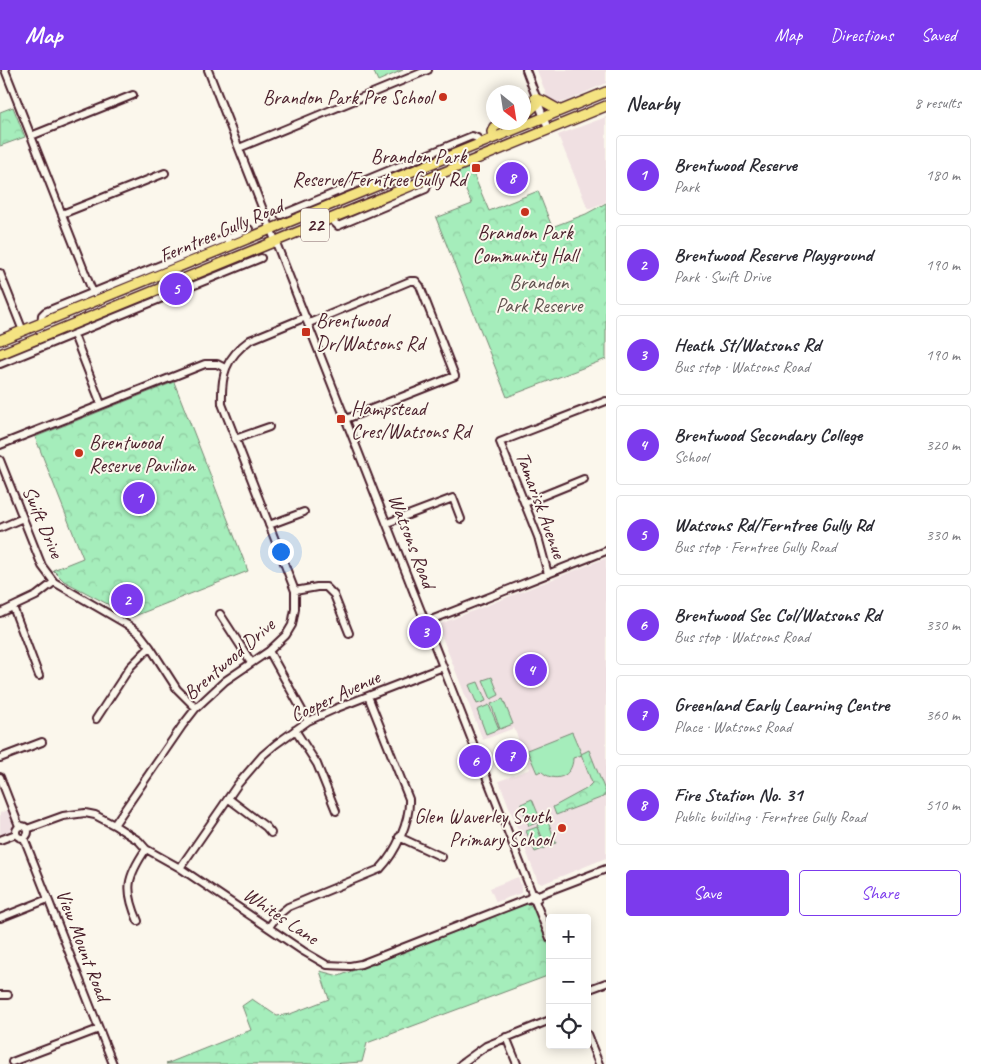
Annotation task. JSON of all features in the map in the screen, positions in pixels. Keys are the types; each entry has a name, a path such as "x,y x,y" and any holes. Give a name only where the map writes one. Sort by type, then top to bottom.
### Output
{"main road":[{"name":"Ferntree Gully Road","path":"1,339 41,324 229,242 270,230 306,209 480,143 606,92"},
{"path":"531,106 536,101 559,110"},
{"name":"Ferntree Gully Road","path":"0,354 203,277 276,242 606,106"},
{"path":"493,130 494,137"},
{"path":"23,331 28,343"}],"street":[{"path":"5,70 93,293"},
{"name":"Watsons Road","path":"208,70 546,928"},
{"path":"239,148 428,70"},
{"path":"526,70 548,129"},
{"path":"31,136 133,95"},
{"path":"62,214 165,173"},
{"path":"281,215 306,209"},
{"path":"41,324 42,315 45,312 229,242 249,229"},
{"path":"0,364 74,335 203,277 261,258"},
{"path":"0,273 23,331"},
{"name":"Brentwood Drive","path":"114,825 196,708 225,681 268,652 286,635 292,625 295,609 295,591 222,404 221,385 225,368 231,358 250,340 410,281 416,281 420,286 456,376 346,419"},
{"path":"74,335 102,404"},
{"path":"0,445 205,364 216,364 225,368"},
{"name":"Tamarisk Avenue","path":"548,574 538,538 500,442 606,401"},
{"path":"236,439 269,427"},
{"name":"Swift Drive","path":"0,460 42,566 54,582 140,634 177,689 196,708"},
{"path":"525,503 584,479"},
{"path":"387,523 453,498 461,519"},
{"path":"269,525 304,512"},
{"path":"0,528 23,518"},
{"path":"426,622 606,551"},
{"path":"0,613 36,596 54,582"},
{"path":"295,591 326,587 334,595 349,632"},
{"path":"13,608 39,676"},
{"path":"220,614 252,662"},
{"path":"96,719 130,668 150,647"},
{"path":"268,652 308,721"},
{"name":"Cooper Avenue","path":"180,868 238,784 263,756 295,730 308,721 443,667"},
{"path":"269,927 288,906 380,869 387,862 399,837 410,810 409,799 368,696"},
{"path":"295,730 317,764 336,811"},
{"path":"0,758 42,742"},
{"path":"0,777 19,826"},
{"path":"229,799 266,827 271,833"},
{"name":"Whites Lane","path":"27,829 63,816 85,813 95,815 139,840 146,849 180,868 303,951 327,965 350,966 361,964 606,868"},
{"path":"19,826 27,829 28,834 24,838 18,838 16,834 16,829 19,826"},
{"path":"0,840 16,834"},
{"path":"399,837 442,857"},
{"name":"View Mount Road","path":"24,838 113,1064"},
{"path":"138,921 130,904 129,885 135,866 146,849"},
{"path":"0,918 48,900"},
{"path":"591,989 606,983"},
{"path":"0,995 8,995"},
{"path":"461,1064 486,1046 546,1022"},
{"path":"12,1062 98,1029"},
{"path":"506,1037 517,1064"},
{"path":"591,1044 599,1064 606,1062"}],"shaded area":[{"path":"537,70 606,70 606,83 567,101 549,102"},
{"path":"606,117 606,202 588,209 558,135"},
{"path":"606,558 606,858 542,884 538,882 499,781 530,769 514,728 483,740 438,627 440,624"},
{"path":"9,809 15,824 11,832 0,836 0,813"},
{"path":"518,877 522,888 521,893 496,902 490,888"}],"green space":[{"path":"373,70 403,70 378,81"},
{"path":"13,107 25,137 0,146 0,112"},
{"name":"Brandon Park Reserve","path":"469,164 489,211 538,191 552,227 586,214 606,203 606,359 507,397 436,218 472,204 456,169"},
{"path":"174,382 248,571 132,617 64,581 53,570 83,558 35,437"},
{"path":"492,677 499,695 491,699 483,680"},
{"path":"478,682 486,701 477,704 469,685"},
{"path":"503,699 513,724 500,729 491,704"},
{"path":"489,705 499,729 486,734 477,710"},
{"path":"572,732 582,755 573,758 570,770 557,778 546,775 541,771 537,773 527,750"},
{"path":"589,750 606,793 603,797 556,815 553,807 586,789 592,783 581,754"},
{"path":"532,799 541,821 529,826 521,804"},
{"path":"548,821 556,843 546,846 537,825"},
{"path":"537,827 545,848 535,852 526,831"},
{"path":"526,903 535,907 546,936 546,976 367,1043 362,1062 331,1064 166,1064 251,1030 242,1006 252,999 277,1016 290,1014 329,999 320,971 339,976"}],"place":[{"name":"Brandon Park Pre School","path":"443,97"},
{"name":"Brandon Park Reserve/Ferntree Gully Rd","path":"476,168"},
{"name":"Fire Station No. 31","path":"512,178"},
{"name":"Brandon Park Community Hall","path":"525,212"},
{"name":"Watsons Rd/Ferntree Gully Rd","path":"176,289"},
{"name":"Brentwood Dr/Watsons Rd","path":"306,332"},
{"name":"Hampstead Cres/Watsons Rd","path":"341,419"},
{"name":"Brentwood Reserve Pavilion","path":"79,453"},
{"name":"Brentwood Reserve","path":"139,498"},
{"name":"Brentwood Reserve Playground","path":"127,600"},
{"name":"Heath St/Watsons Rd","path":"425,632"},
{"name":"Brentwood Secondary College","path":"531,670"},
{"name":"Greenland Early Learning Centre","path":"511,756"},
{"name":"Brentwood Sec Col/Watsons Rd","path":"475,761"},
{"name":"Glen Waverley South Primary School","path":"562,828"}]}
